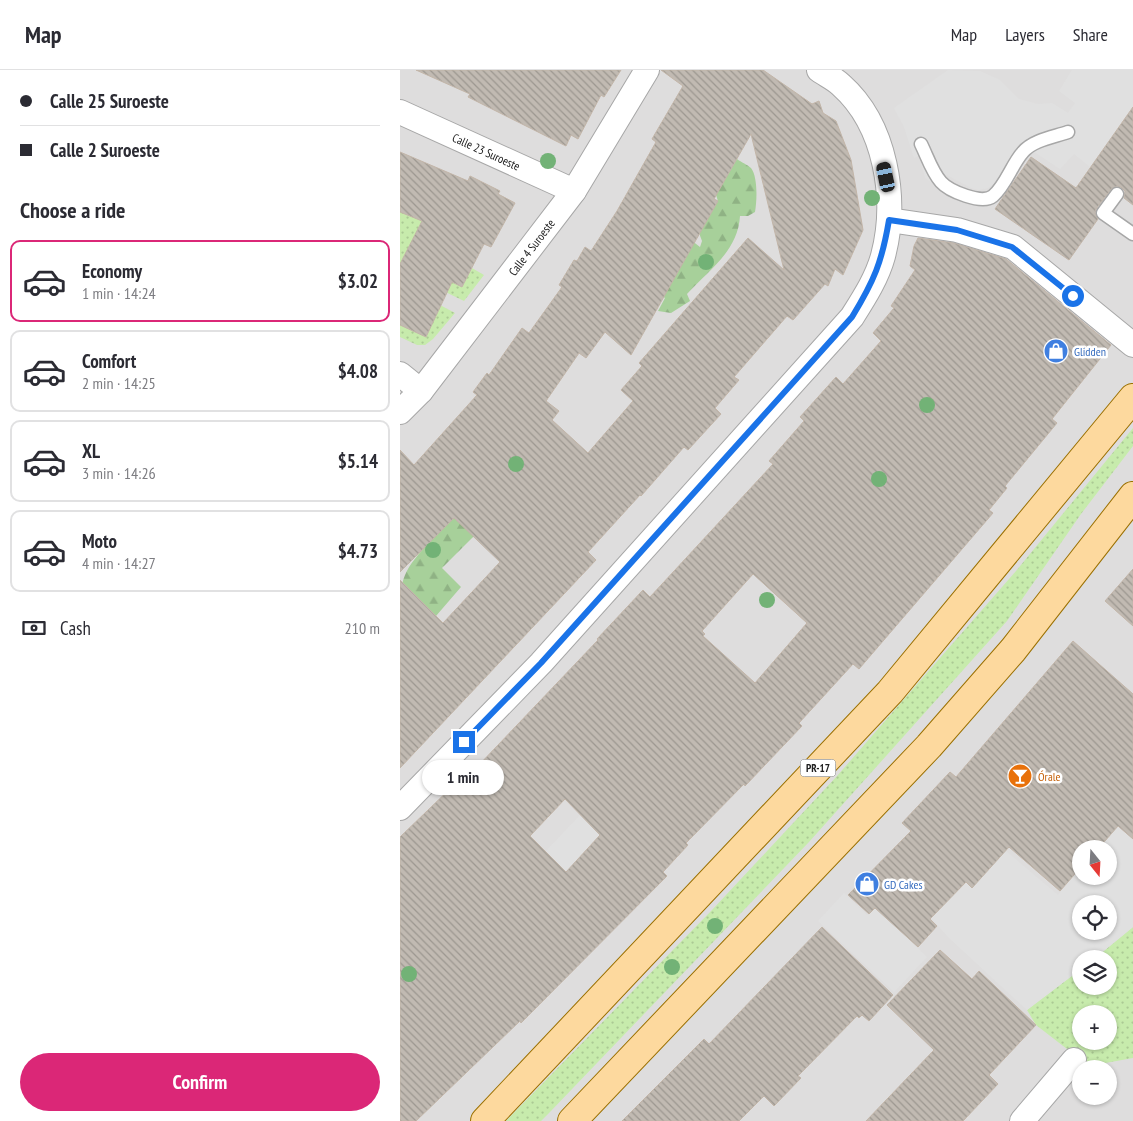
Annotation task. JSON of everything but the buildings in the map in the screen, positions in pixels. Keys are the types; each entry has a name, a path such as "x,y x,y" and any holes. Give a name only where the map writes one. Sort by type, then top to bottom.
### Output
{"main road":[{"name":"PR-17","path":"485,1121 890,692 1133,398"},
{"path":"572,1121 929,746 1013,650 1133,496"}],"street":[{"name":"Calle 4 Suroeste","path":"400,412 420,391 574,191 648,70"},
{"path":"400,808 541,663 852,317 870,287 883,256 889,220 886,177 879,141 861,108 841,84 818,70"},
{"name":"Calle 23 Suroeste","path":"400,112 574,191"},
{"path":"889,220 957,230 1012,247 1133,345"},
{"path":"400,374 420,391"},
{"path":"1022,1121 1072,1062"}],"lane":[{"path":"921,144 941,182 969,197 982,200 993,196 1016,166 1023,151 1037,142 1068,132"},
{"path":"1117,194 1103,213 1133,234"}],"shaded area":[{"path":"400,70 1133,70 1133,1121 400,1121"},
{"path":"948,70 980,71 1000,80 1019,99 1038,104 1052,103 1068,113 1075,103 1059,91 1072,70 1133,70 1133,106 1090,167 1074,154 1060,169 1022,144 996,182 988,188 979,190 971,188 947,175 937,186 925,178 919,156 914,158 904,127 894,108"},
{"path":"581,814 603,828 598,833 600,835 583,854 637,906 608,936 555,884 545,852"},
{"path":"1118,826 1133,839 1133,927 1105,950 1072,950 1072,976 1027,1010 949,938 931,918 941,908 932,899 937,856 972,888 1006,851 1058,895 1072,878 1072,885 1118,885 1118,840 1106,840"},
{"path":"844,893 867,915 875,908 927,957 894,992 818,921"}],"green space":[{"path":"737,159 751,168 755,177 755,212 748,216 740,216 734,240 721,259 687,294 690,301 671,313 658,311 665,298 626,273 687,237 700,247 702,241 699,233 718,201 716,195"},
{"path":"400,212 436,219 404,257 462,287 472,268 484,275 464,301 400,270"},
{"path":"440,305 455,313 433,339 425,345 417,345 400,337 400,325 426,337"},
{"path":"1133,428 1133,446 1081,514 1007,621 809,842 541,1121 506,1121 712,910 837,776 1016,571"},
{"path":"450,502 496,514 442,568 461,587 436,616 421,601 400,622 400,597 404,579 412,563 428,544 418,533"},
{"path":"1133,927 1133,1058 1117,1061 1081,1060 1036,1025 1027,1010 1072,976 1072,995 1117,995 1117,950 1105,950"}],"place":[{"name":"Glidden","path":"1056,351"},
{"name":"Órale","path":"1020,776"},
{"name":"GD Cakes","path":"867,884"}],"route":[{"path":"464,742 541,663 852,317 870,287 883,256 889,220 957,230 1012,247 1073,296"}]}
